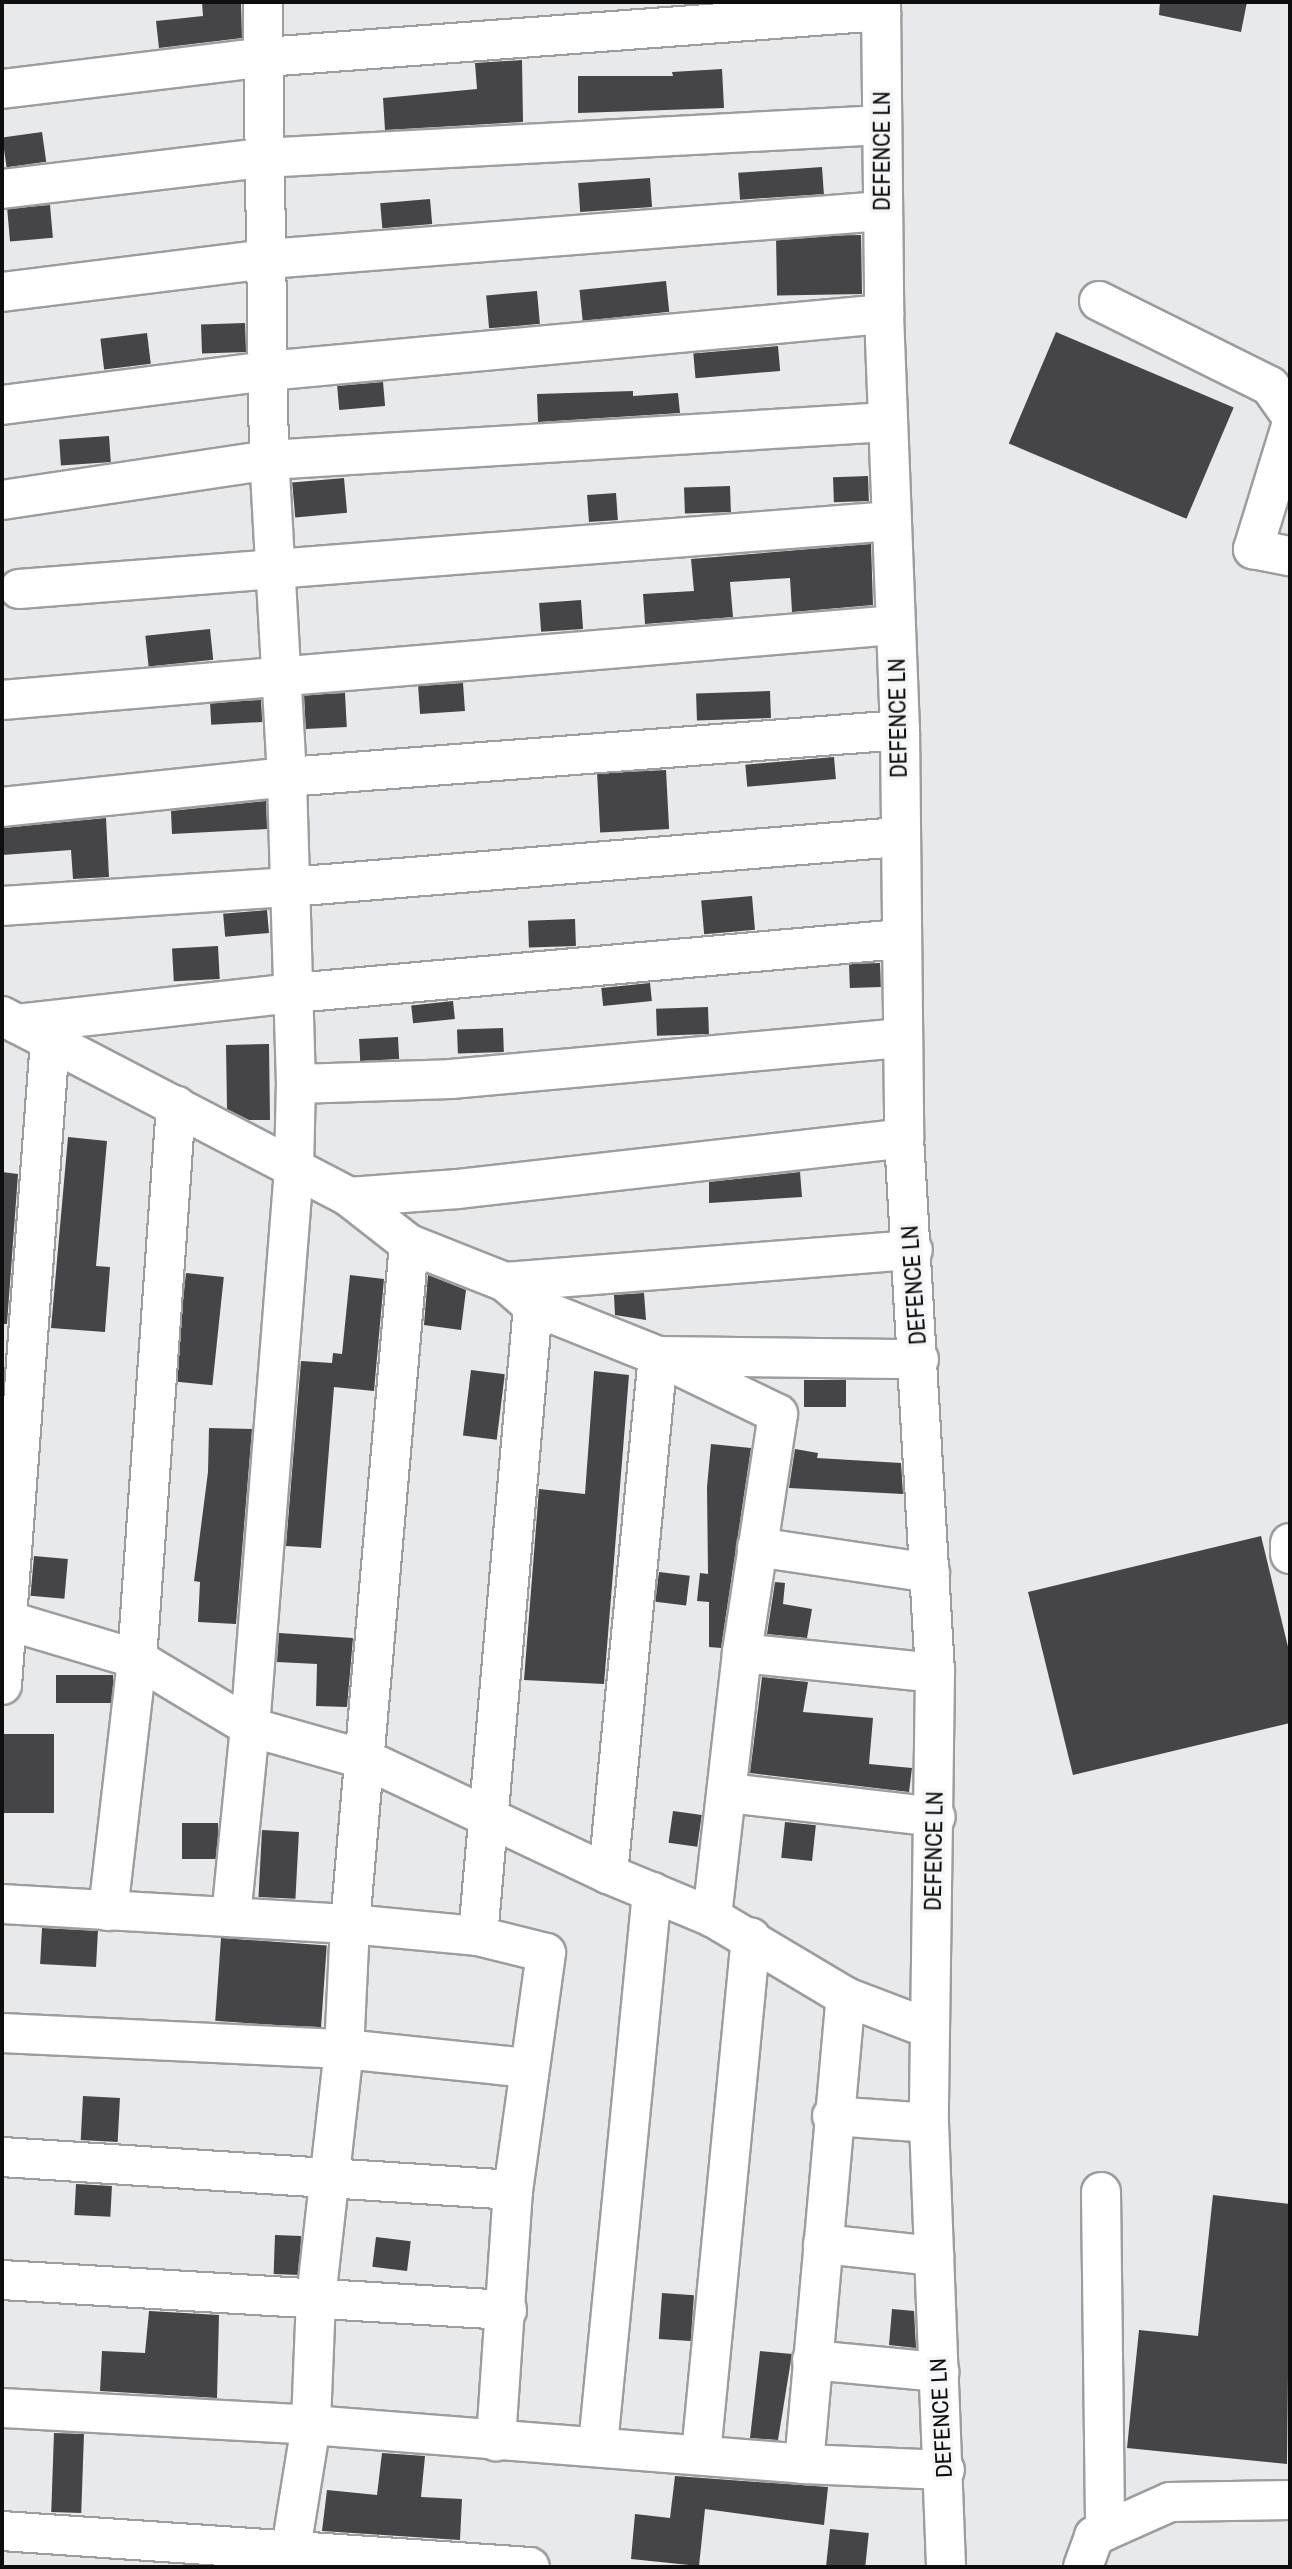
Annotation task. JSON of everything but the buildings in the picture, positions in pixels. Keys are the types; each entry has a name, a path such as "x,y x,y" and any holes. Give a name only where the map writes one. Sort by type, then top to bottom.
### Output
{"street":[{"path":"231,1917 250,1727 294,1169 296,1084 287,778 278,572 269,460 268,259 262,158 265,57 263,2"},
{"path":"2,89 265,57 881,6"},
{"name":"DEFENCE LN","path":"881,6 884,314 900,730 898,837 904,1138 919,1359 935,1674 936,1817 929,2123 945,2470 946,2567"},
{"path":"2,189 262,158 882,125"},
{"path":"2,292 268,259 882,211"},
{"path":"1099,300 1270,386 1290,415"},
{"path":"2,405 267,371 884,314"},
{"path":"2,500 269,460 887,422"},
{"path":"1290,429 1253,549 1290,556"},
{"path":"19,589 278,572 891,521"},
{"path":"2,700 896,625"},
{"path":"2,807 287,778 900,730"},
{"path":"2,906 290,887 898,837"},
{"path":"23,1027 294,993 900,939"},
{"path":"23,1027 349,1197 410,1244 505,1282 533,1306 658,1356 778,1414 741,1653 729,1793 712,1917"},
{"path":"2,1685 23,1027"},
{"path":"296,1084 451,1079 902,1038"},
{"path":"108,1911 137,1659 176,1105"},
{"path":"349,1197 458,1189 904,1138"},
{"path":"289,2560 311,2425 316,2298 344,2049 350,1924 410,1244"},
{"path":"505,1282 912,1250"},
{"path":"478,1936 492,1819 533,1306"},
{"path":"658,1356 919,1359"},
{"path":"608,1874 658,1356"},
{"path":"1290,1543 1290,1554"},
{"path":"757,1547 930,1573"},
{"path":"4,1617 137,1659 250,1727 366,1760 608,1874 712,1917 751,1937 846,1997 930,2029"},
{"path":"741,1653 935,1674"},
{"path":"729,1793 936,1817"},
{"path":"598,2445 652,1892"},
{"path":"2,1904 350,1924 478,1936 546,1953 527,2068 513,2190 507,2310 496,2441"},
{"path":"701,2454 751,1937"},
{"path":"804,2464 832,2116 846,1997"},
{"path":"2,2033 344,2049 527,2068"},
{"path":"832,2116 929,2123"},
{"path":"2,2157 513,2190"},
{"path":"1101,2192 1105,2531"},
{"path":"823,2244 934,2256"},
{"path":"2,2280 507,2310"},
{"path":"812,2360 939,2372"},
{"path":"2,2409 311,2425 496,2441 598,2445 804,2464 945,2470"},
{"path":"1083,2567 1094,2536 1170,2502 1290,2500"},
{"path":"2,2531 289,2560 530,2567"}]}
